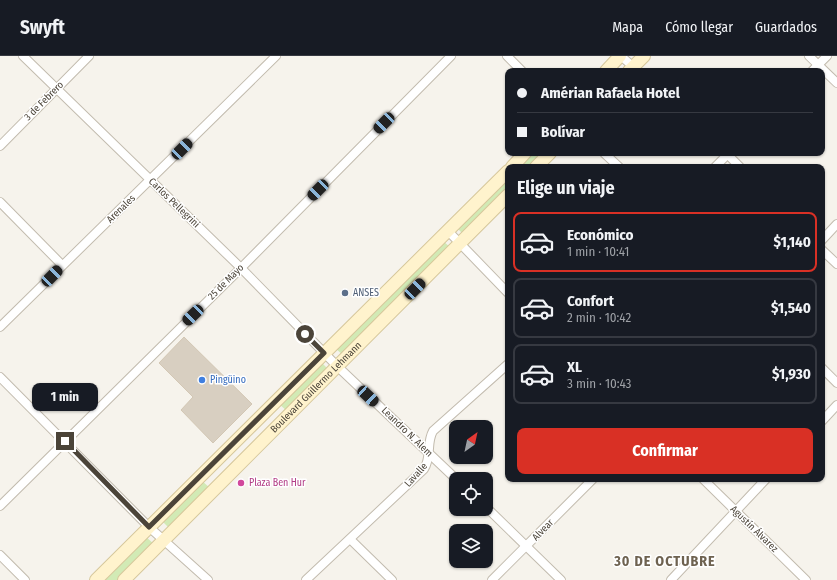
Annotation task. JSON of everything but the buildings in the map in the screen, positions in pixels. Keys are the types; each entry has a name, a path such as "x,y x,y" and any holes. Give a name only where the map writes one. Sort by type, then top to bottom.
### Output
{"main road":[{"path":"609,68 620,56"},
{"path":"635,68 644,56"},
{"path":"515,164 522,156"},
{"path":"539,164 547,156"},
{"name":"Boulevard Guillermo Lehmann","path":"96,580 505,173"},
{"name":"Boulevard Guillermo Lehmann","path":"124,580 162,540 218,486 505,198"},
{"path":"272,406 285,419"},
{"path":"204,471 218,486"}],"street":[{"name":"Carlos Pellegrini","path":"23,56 241,268 324,353"},
{"name":"3 de Febrero","path":"0,146 89,56"},
{"name":"Arenales","path":"0,327 276,56"},
{"name":"25 de Mayo","path":"0,506 241,268 451,56"},
{"path":"507,56 519,68"},
{"path":"620,56 631,68"},
{"path":"809,56 821,68"},
{"path":"815,68 827,56"},
{"path":"825,72 837,83"},
{"path":"607,156 616,164"},
{"path":"718,164 725,156"},
{"path":"729,156 737,164"},
{"path":"0,202 62,265"},
{"path":"825,237 837,224"},
{"path":"448,231 459,245 505,289"},
{"path":"825,253 837,264"},
{"name":"Leandro N. Alem","path":"324,353 449,472"},
{"name":"Lavalle","path":"306,580 351,540 424,469 428,463 430,454 429,439 433,431 505,367"},
{"path":"825,371 837,383"},
{"path":"0,377 162,540 208,580"},
{"path":"825,418 837,406"},
{"name":"Alvear","path":"492,580 590,482"},
{"name":"Agustín Álvarez","path":"705,482 806,580"},
{"path":"671,580 763,482"},
{"path":"493,514 561,580"},
{"path":"351,540 392,580"},
{"path":"0,555 25,580"}],"green space":[{"path":"527,156 542,156 535,164 520,164"},
{"path":"505,179 505,194 464,235 457,228"},
{"path":"443,241 451,248 343,355 335,348"},
{"path":"321,362 329,370 287,411 279,404"},
{"path":"202,481 210,488 170,529 162,521"},
{"path":"146,537 154,544 118,580 103,580"}],"place":[{"name":"ANSES","path":"345,293"},
{"name":"Pingüino","path":"202,380"},
{"name":"Plaza Ben Hur","path":"241,483"}],"district":[{"name":"30 DE OCTUBRE","path":"665,561"}],"route":[{"path":"65,441 149,527 324,353 305,334"}]}
